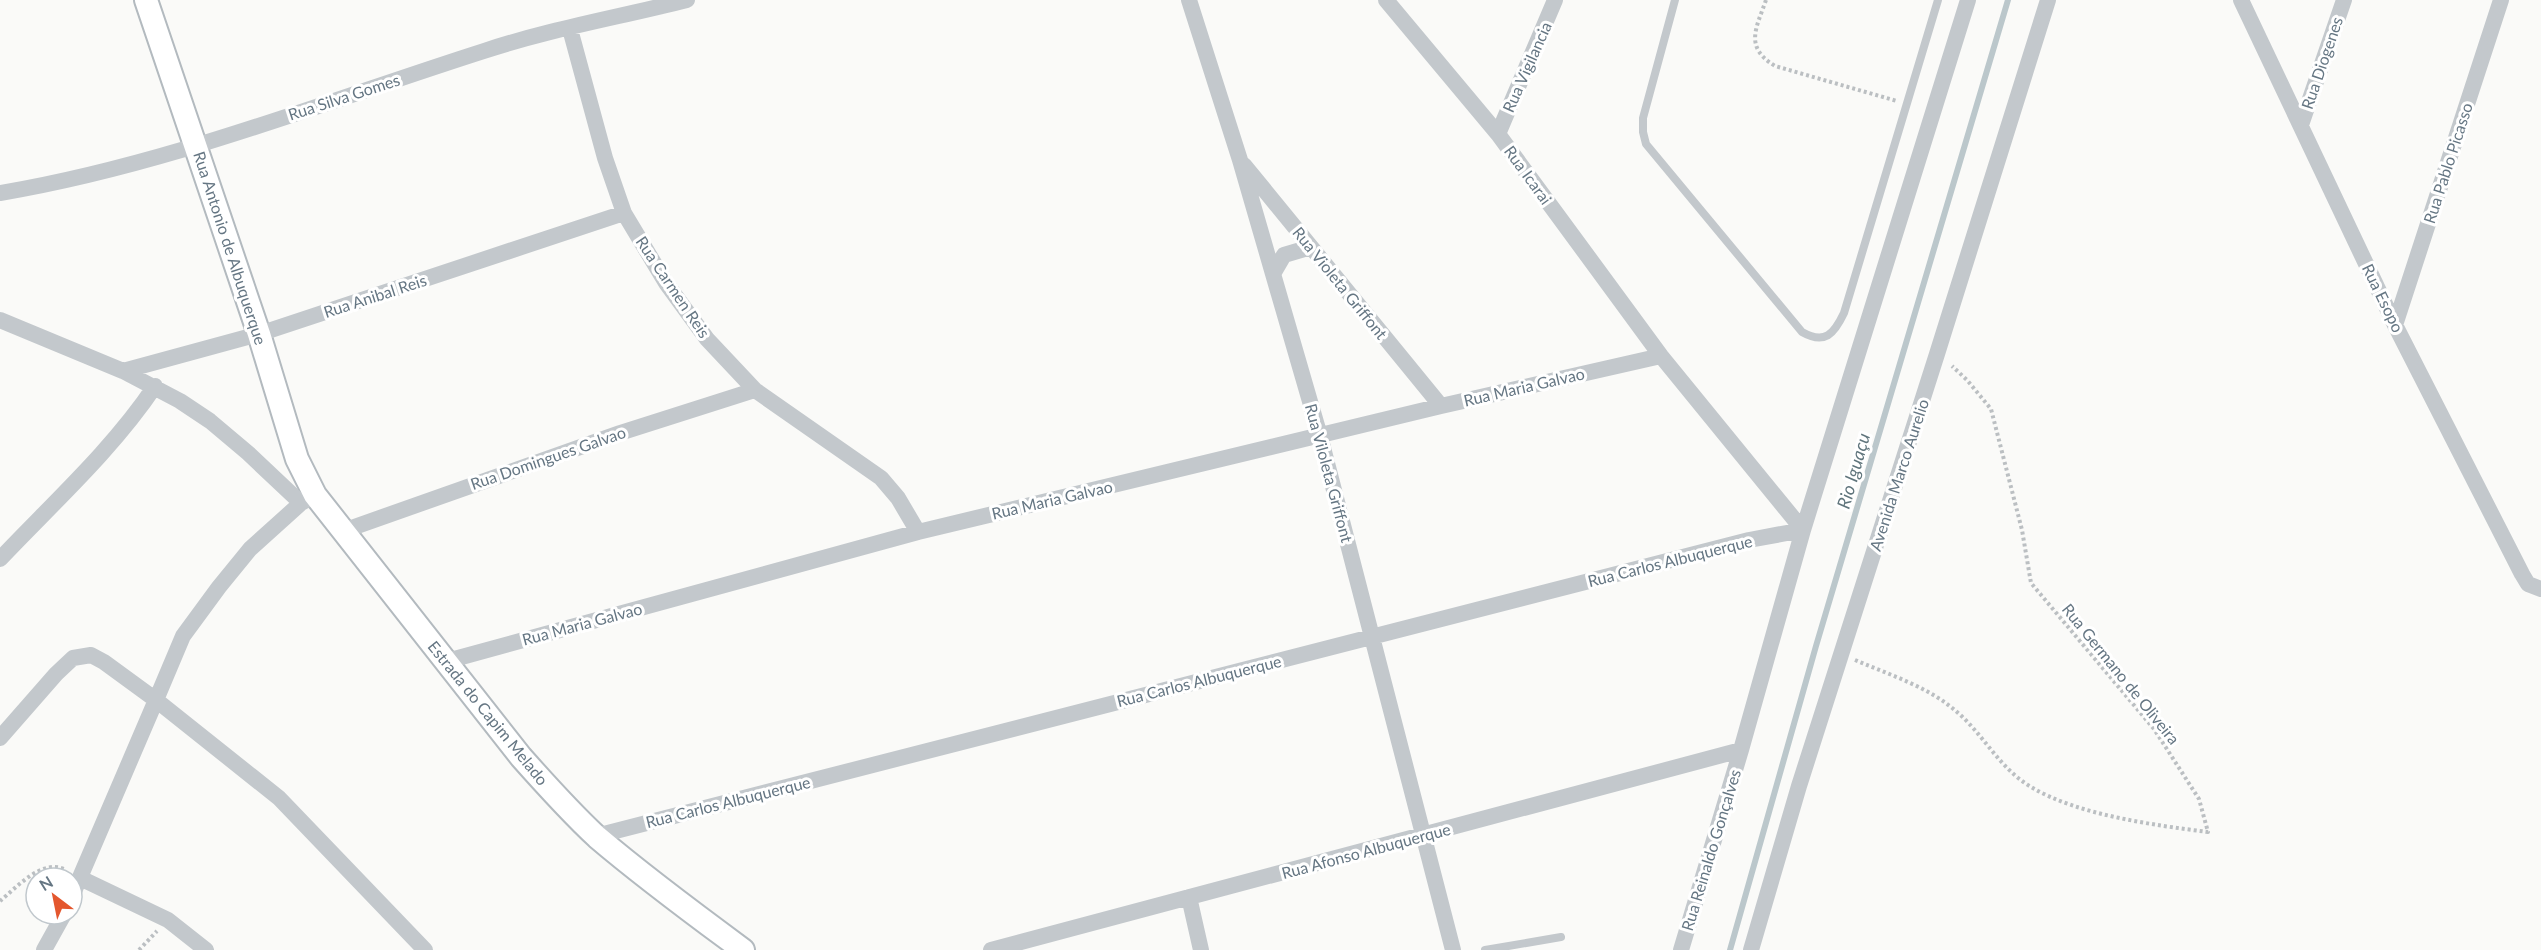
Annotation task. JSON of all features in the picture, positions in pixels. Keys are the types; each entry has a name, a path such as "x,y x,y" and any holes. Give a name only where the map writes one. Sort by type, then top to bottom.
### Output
{"street":[{"name":"Rua Antonio de Albuquerque","path":"146,0 259,334 308,499"},
{"name":"Rua Silva Gomes","path":"0,193 38,186 197,146 487,50 687,0"},
{"name":"Rua Viloleta Griffont","path":"1190,0 1320,436 1453,950"},
{"name":"Rua Icarai","path":"1386,0 1498,134 1661,356 1803,530"},
{"name":"Rua Vigilancia","path":"1498,134 1555,0"},
{"name":"Rua Reinaldo Gonçalves","path":"1681,950 1741,750 1803,530 1968,0"},
{"name":"Avenida Marco Aurelio","path":"1751,950 1799,786 1843,654 2048,0"},
{"name":"Rua Esopo","path":"2241,0 2395,325 2522,574 2528,584 2538,589"},
{"name":"Rua Diogenes","path":"2301,125 2344,0"},
{"name":"Rua Pablo Picasso","path":"2395,325 2501,0"},
{"name":"Rua Carmen Reis","path":"570,29 605,158 624,213 666,283 707,339 755,390 881,478 898,498 918,532"},
{"name":"Rua Violeta Griffont","path":"1239,160 1441,406"},
{"name":"Rua Anibal Reis","path":"123,371 259,334 624,213"},
{"path":"1273,274 1284,255 1311,247"},
{"name":"Estrada do Capim Melado","path":"0,320 155,386 210,421 308,499 343,531 521,757 596,836 674,899 743,950"},
{"name":"Rua Maria Galvao","path":"447,661 918,532 1441,406 1661,356"},
{"path":"0,559 114,438 155,386"},
{"name":"Rua Domingues Galvao","path":"343,531 620,433 755,390"},
{"path":"84,869 183,636 250,549 308,499"},
{"name":"Rua Carlos Albuquerque","path":"596,836 1749,540 1803,530"},
{"path":"0,738 73,658 90,655 104,662 156,700 279,798 425,950"},
{"name":"Rua Afonso Albuquerque","path":"991,950 1741,750"},
{"path":"84,880 168,920 206,950"},
{"path":"1189,897 1201,950"},
{"path":"44,950 57,926"}],"lane":[{"path":"1675,0 1643,118 1646,144 1802,332 1811,338 1821,338 1831,334 1838,327 1844,313 1905,103 1938,0"},
{"path":"1485,950 1561,937"}],"path":[{"path":"1766,0 1755,31 1755,44 1761,57 1776,66 1905,103"},
{"name":"Rua Germano de Oliveira","path":"1843,654 1941,698 1960,714 1996,759 2016,777 2061,802 2152,825 2208,832 2199,799 2154,729 2031,583 2022,530 1991,409 1967,380 1938,354"},
{"path":"0,901 24,883"}],"waterway":[{"name":"Rio Iguaçu","path":"1730,950 1816,646 2008,0"}]}
